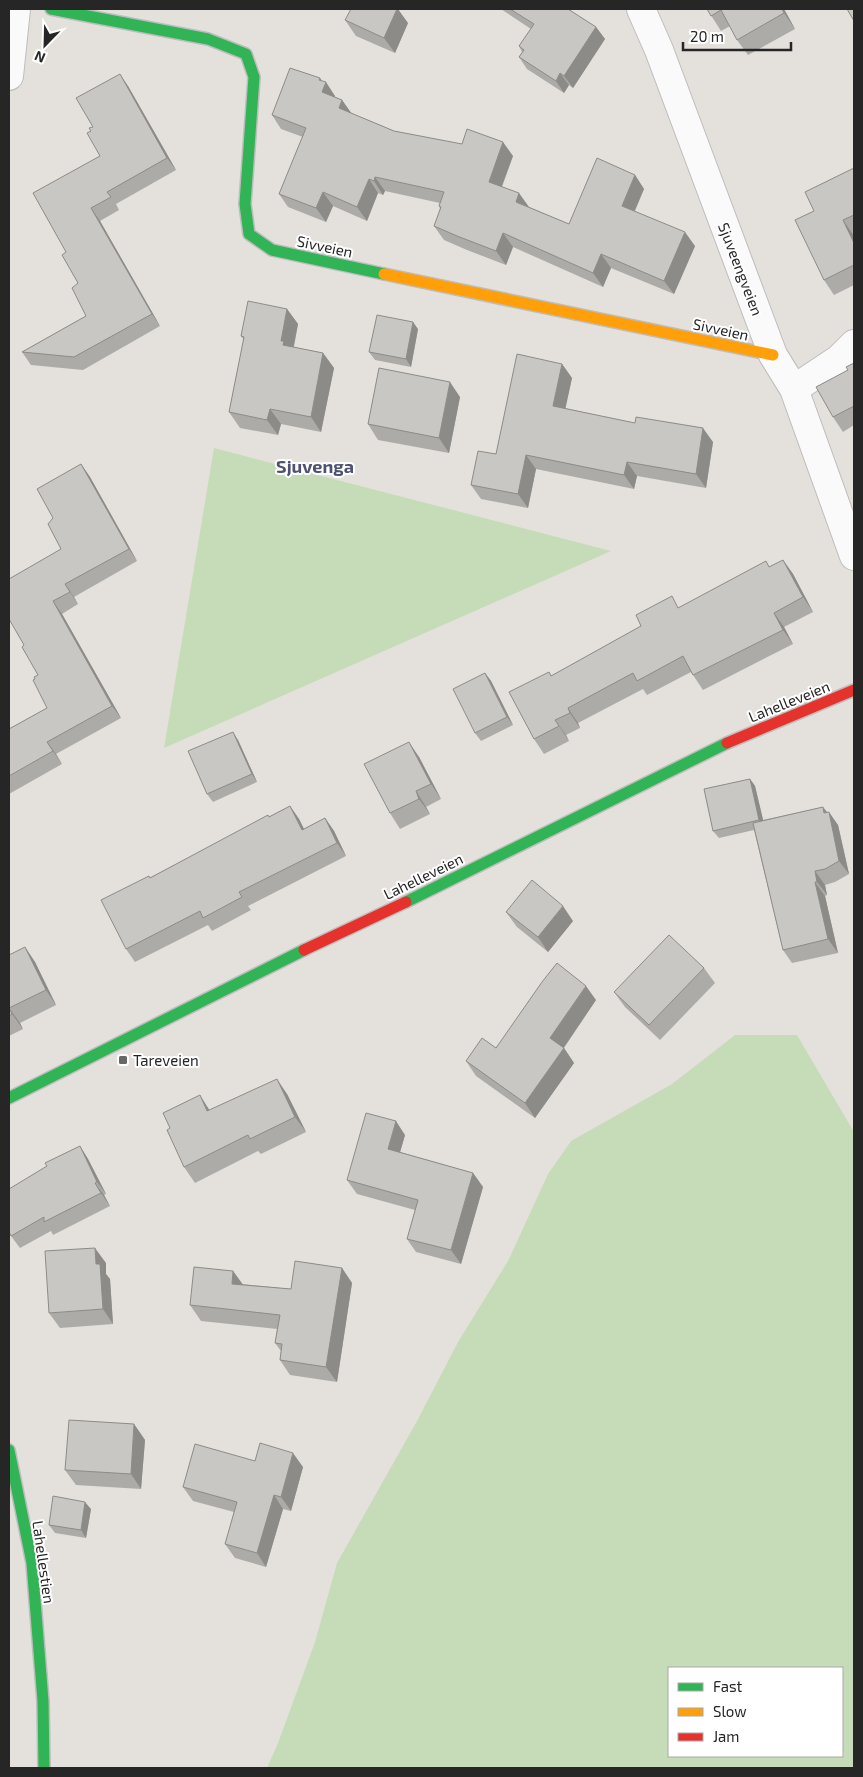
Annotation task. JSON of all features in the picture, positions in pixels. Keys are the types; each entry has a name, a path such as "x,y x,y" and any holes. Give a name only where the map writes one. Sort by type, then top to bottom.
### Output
{"street":[{"path":"9,76 16,9"},
{"name":"Sivveien","path":"51,9 208,39 246,54 254,77 245,204 249,234 272,250 774,355"},
{"name":"Sjuveengveien","path":"641,9 659,50 774,355 794,389 854,556"},
{"path":"794,389 839,359 854,344"},
{"name":"Lahelleveien","path":"9,1098 252,975 422,894 714,748 854,690"},
{"name":"Lahellestien","path":"9,1450 32,1563 43,1701 44,1768"}],"green space":[{"path":"214,448 611,551 164,748"},
{"path":"735,1035 797,1035 854,1132 854,1768 267,1768 315,1642 337,1563 417,1421 458,1342 508,1261 548,1174 571,1141 672,1084"}],"building":[{"path":"351,9 397,9 384,38 345,20"},
{"path":"510,9 568,9 596,27 564,76 560,73 556,81 519,57 524,50 519,46 534,24"},
{"path":"707,9 782,9 784,13 737,40 721,10 711,16"},
{"path":"847,9 854,9 854,21"},
{"path":"290,68 320,78 319,80 326,82 322,92 342,100 339,108 394,131 462,144 467,129 503,142 489,182 519,193 516,202 569,224 597,158 635,175 622,206 685,232 664,281 601,254 593,273 503,233 496,251 457,236 434,226 444,192 375,177 374,181 369,179 357,207 323,192 316,208 279,194 306,128 272,115"},
{"path":"120,74 167,158 107,192 111,197 91,208 152,314 74,357 22,352 86,316 72,288 78,283 62,255 66,252 33,193 100,156 87,133 91,131 89,128 93,127 76,98"},
{"path":"854,168 854,215 843,220 854,243 854,265 824,280 795,220 814,211 805,192"},
{"path":"248,301 287,309 281,341 284,341 283,345 323,353 311,417 270,409 267,420 229,412 244,337 241,336"},
{"path":"377,315 413,322 406,359 369,352"},
{"path":"517,354 562,364 553,406 635,423 636,417 703,428 696,474 627,462 624,475 526,455 518,494 471,485 478,451 496,454"},
{"path":"854,363 854,406 833,417 816,387 848,370 846,367"},
{"path":"379,368 450,382 439,438 368,424"},
{"path":"81,464 129,549 65,584 70,592 53,601 112,706 47,742 53,751 9,776 9,729 47,708 33,680 38,675 9,619 9,579 61,549 48,524 53,518 37,489"},
{"path":"783,560 803,597 774,613 783,630 693,675 683,656 637,681 633,673 568,708 570,713 555,720 559,726 534,739 509,692 549,672 551,676 641,626 636,615 672,596 678,608 766,561 769,567"},
{"path":"485,673 507,717 475,733 453,689"},
{"path":"233,732 252,774 207,794 188,751"},
{"path":"409,742 431,784 416,791 419,799 390,813 364,764"},
{"path":"750,779 759,820 713,831 704,789"},
{"path":"290,806 302,830 325,818 337,843 239,892 242,897 203,918 200,911 126,949 101,900 149,876 150,878 268,815 269,817"},
{"path":"823,807 824,813 829,812 839,861 825,869 815,871 817,882 815,882 828,939 783,950 753,823"},
{"path":"532,880 563,906 538,937 506,912"},
{"path":"669,935 704,968 649,1025 614,992"},
{"path":"25,947 46,990 9,1008 9,955"},
{"path":"557,963 586,986 550,1038 564,1048 525,1103 466,1061 482,1038 496,1048"},
{"path":"277,1079 295,1117 250,1139 248,1135 184,1167 167,1130 170,1128 163,1113 200,1095 207,1111"},
{"path":"366,1113 396,1121 388,1149 473,1173 451,1250 407,1239 418,1200 347,1180"},
{"path":"80,1146 101,1193 44,1222 44,1217 11,1236 9,1232 9,1189 47,1166 45,1163"},
{"path":"95,1248 96,1264 100,1264 103,1309 49,1313 45,1251"},
{"path":"295,1261 342,1268 326,1367 280,1360 282,1344 275,1343 280,1315 190,1305 194,1267 233,1271 232,1284 291,1289"},
{"path":"69,1420 134,1424 131,1474 65,1470"},
{"path":"260,1443 293,1453 281,1497 274,1495 257,1553 225,1544 237,1502 183,1487 195,1444 255,1461"},
{"path":"53,1496 85,1502 81,1530 49,1525"}],"traffic: fast":[{"path":"51,9 208,39 246,54 254,77 245,204 249,234 272,250 384,274"},
{"path":"406,902 727,743"},
{"path":"9,1098 304,950"},
{"path":"9,1450 32,1563 43,1701 44,1768"}],"traffic: slow":[{"path":"384,274 773,355"}],"traffic: jam":[{"path":"727,743 854,690"},
{"path":"304,950 406,902"}],"place":[{"name":"Tareveien","path":"123,1060"}],"district":[{"name":"Sjuvenga","path":"315,466"}]}
